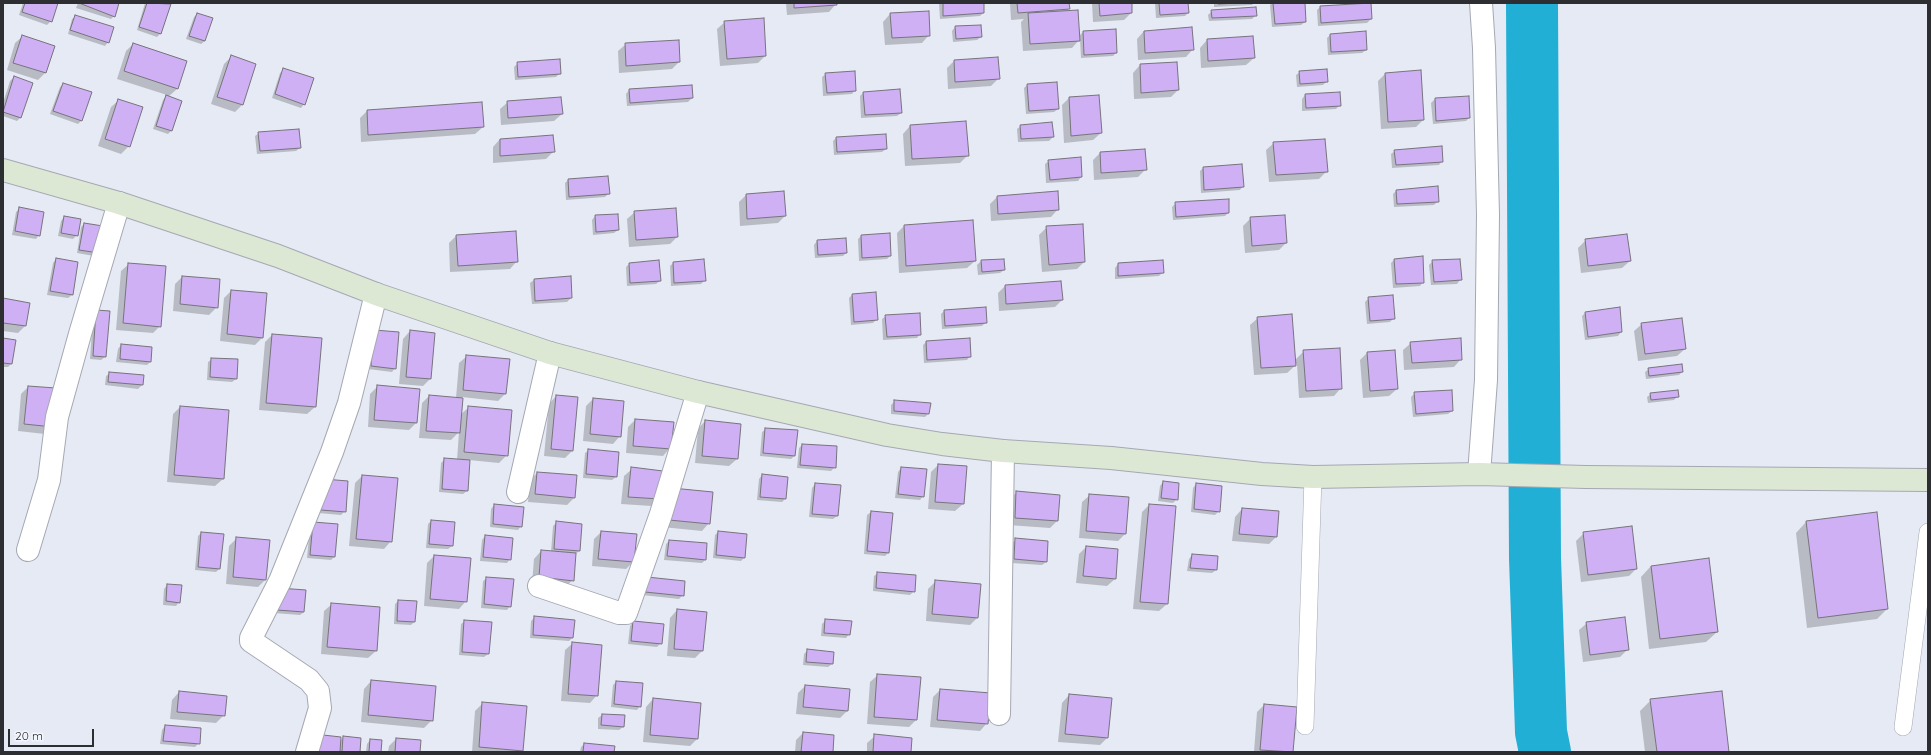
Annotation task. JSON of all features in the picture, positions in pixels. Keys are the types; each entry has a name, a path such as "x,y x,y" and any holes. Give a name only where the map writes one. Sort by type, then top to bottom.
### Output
{"street":[{"path":"1481,3 1487,132 1488,222 1486,380 1488,474"},
{"path":"3,170 119,203 278,256 376,294 550,353 698,392 887,435 1003,452 1111,458 1262,474 1314,477 1488,474 1586,477 1928,480"},
{"path":"28,550 49,480 54,435 61,402 119,203"},
{"path":"307,752 320,708 318,691 309,680 251,641 251,638 280,581 332,452 349,403 376,294"},
{"path":"518,492 550,353"},
{"path":"539,586 619,613 626,613 661,514 698,392"},
{"path":"999,714 1003,452"}],"lane":[{"path":"1305,726 1314,477"},
{"path":"1903,726 1928,532"}],"building":[{"path":"25,3 58,3 52,22 22,12"},
{"path":"79,3 119,3 115,17"},
{"path":"147,3 171,4 161,34 139,27"},
{"path":"794,3 837,3 837,5 794,8"},
{"path":"943,3 984,3 984,13 943,16"},
{"path":"1017,3 1069,3 1070,9 1018,13"},
{"path":"1099,3 1132,3 1132,13 1100,16"},
{"path":"1159,3 1188,3 1189,13 1160,15"},
{"path":"1217,3 1239,3 1218,4"},
{"path":"1273,3 1305,3 1306,22 1275,24"},
{"path":"1371,3 1372,19 1321,23 1320,6"},
{"path":"1256,7 1257,16 1212,18 1211,10"},
{"path":"1078,10 1080,41 1030,44 1028,13"},
{"path":"929,11 930,36 892,38 890,13"},
{"path":"197,13 213,18 205,41 189,36"},
{"path":"75,15 114,27 109,43 70,30"},
{"path":"764,18 766,56 727,59 724,21"},
{"path":"981,25 982,37 956,39 955,26"},
{"path":"1192,27 1194,50 1145,53 1144,31"},
{"path":"1116,29 1117,53 1084,55 1083,31"},
{"path":"1366,31 1367,50 1331,52 1330,34"},
{"path":"22,35 55,46 46,73 13,63"},
{"path":"1253,36 1255,58 1208,61 1207,39"},
{"path":"679,40 680,62 626,66 625,43"},
{"path":"133,43 187,61 178,89 124,71"},
{"path":"231,55 256,64 243,105 217,97"},
{"path":"998,57 1000,79 955,82 954,60"},
{"path":"560,59 561,74 518,77 517,62"},
{"path":"1177,62 1179,90 1141,93 1140,64"},
{"path":"283,68 314,78 305,105 275,94"},
{"path":"1327,69 1328,82 1300,84 1299,71"},
{"path":"1421,70 1424,120 1388,122 1385,73"},
{"path":"855,71 856,91 827,93 825,73"},
{"path":"14,76 33,83 21,118 3,112"},
{"path":"1057,82 1059,109 1029,111 1027,84"},
{"path":"63,83 92,92 82,121 53,111"},
{"path":"692,85 693,98 630,103 629,89"},
{"path":"900,89 902,113 865,115 863,92"},
{"path":"1340,92 1341,106 1306,108 1305,94"},
{"path":"166,95 182,101 172,131 156,126"},
{"path":"1099,95 1102,133 1071,136 1069,97"},
{"path":"1469,96 1470,118 1436,121 1435,98"},
{"path":"561,97 563,114 508,118 507,101"},
{"path":"118,99 143,107 130,147 105,139"},
{"path":"482,102 484,127 368,135 367,110"},
{"path":"966,121 969,156 912,159 910,125"},
{"path":"1052,122 1054,137 1021,139 1020,125"},
{"path":"299,129 301,148 260,151 258,132"},
{"path":"886,134 887,149 837,152 836,137"},
{"path":"553,135 555,152 500,156 500,139"},
{"path":"1325,139 1328,172 1276,175 1273,142"},
{"path":"1442,146 1443,162 1396,165 1394,150"},
{"path":"1145,149 1147,170 1101,173 1100,152"},
{"path":"1081,157 1082,177 1050,180 1048,160"},
{"path":"1242,164 1244,187 1204,190 1203,167"},
{"path":"608,176 610,194 569,197 568,179"},
{"path":"1438,186 1439,202 1397,204 1396,190"},
{"path":"784,191 786,216 747,219 746,194"},
{"path":"1058,191 1059,210 998,214 997,196"},
{"path":"1229,199 1229,213 1176,217 1175,202"},
{"path":"19,207 44,212 40,236 15,231"},
{"path":"676,208 678,237 636,240 634,211"},
{"path":"618,214 619,230 596,232 595,215"},
{"path":"1285,215 1287,243 1252,246 1250,217"},
{"path":"64,216 81,219 78,236 61,233"},
{"path":"973,220 976,261 906,266 904,225"},
{"path":"84,223 103,226 99,253 79,250"},
{"path":"1083,224 1085,262 1049,265 1046,226"},
{"path":"516,231 518,262 458,266 456,235"},
{"path":"890,233 891,256 862,258 861,235"},
{"path":"1627,234 1631,261 1588,266 1585,239"},
{"path":"846,238 847,253 818,255 817,240"},
{"path":"1423,256 1424,283 1396,284 1394,259"},
{"path":"56,258 78,262 73,295 50,291"},
{"path":"704,259 706,281 674,283 673,262"},
{"path":"1004,259 1005,270 982,272 981,260"},
{"path":"1460,259 1462,280 1434,282 1432,260"},
{"path":"659,260 661,281 630,283 629,263"},
{"path":"1163,260 1164,273 1118,276 1118,263"},
{"path":"128,263 166,266 161,327 123,323"},
{"path":"182,276 220,279 218,308 180,304"},
{"path":"571,276 572,298 535,301 534,279"},
{"path":"1061,281 1063,300 1006,304 1005,285"},
{"path":"231,290 267,293 263,338 227,334"},
{"path":"876,292 878,320 854,322 852,294"},
{"path":"1393,295 1395,319 1370,321 1368,297"},
{"path":"3,298 30,303 26,326 3,323"},
{"path":"986,307 987,323 945,326 944,310"},
{"path":"1620,307 1622,332 1588,337 1585,312"},
{"path":"96,310 110,311 106,357 93,356"},
{"path":"920,313 921,335 887,337 885,315"},
{"path":"1292,314 1296,366 1261,368 1257,317"},
{"path":"1682,318 1686,349 1645,354 1641,323"},
{"path":"374,330 399,332 396,369 371,366"},
{"path":"410,330 435,333 431,379 406,377"},
{"path":"272,334 322,338 316,407 266,403"},
{"path":"3,338 16,340 12,364 3,363"},
{"path":"970,338 971,357 927,360 926,341"},
{"path":"1461,338 1462,360 1412,363 1410,342"},
{"path":"121,344 152,347 151,362 120,359"},
{"path":"1340,348 1342,389 1306,391 1303,350"},
{"path":"1395,350 1398,389 1370,391 1367,352"},
{"path":"466,355 510,359 506,394 463,390"},
{"path":"211,358 238,359 237,379 210,377"},
{"path":"1682,364 1683,372 1649,376 1648,368"},
{"path":"109,372 144,375 143,385 108,382"},
{"path":"377,385 420,389 417,423 374,420"},
{"path":"28,386 56,388 53,427 24,424"},
{"path":"1452,390 1453,411 1416,414 1414,392"},
{"path":"1678,390 1679,397 1651,400 1650,393"},
{"path":"429,395 463,398 460,433 426,431"},
{"path":"556,395 578,397 573,451 551,449"},
{"path":"593,398 624,401 621,437 590,434"},
{"path":"894,400 931,403 929,414 894,411"},
{"path":"180,406 229,410 224,479 174,475"},
{"path":"468,406 512,410 508,456 464,452"},
{"path":"635,419 674,422 671,449 633,446"},
{"path":"705,420 741,424 738,459 702,456"},
{"path":"765,428 798,430 795,456 763,453"},
{"path":"802,444 837,446 836,468 800,465"},
{"path":"588,449 619,452 617,477 586,474"},
{"path":"444,458 470,460 468,491 442,489"},
{"path":"938,464 967,466 964,504 935,502"},
{"path":"631,467 663,471 660,499 628,497"},
{"path":"901,467 927,469 924,497 898,494"},
{"path":"537,472 577,475 575,498 535,494"},
{"path":"762,474 788,477 786,499 760,497"},
{"path":"362,475 398,478 392,542 356,539"},
{"path":"324,479 348,481 346,512 321,510"},
{"path":"1163,481 1179,483 1178,500 1161,498"},
{"path":"815,483 841,485 838,516 812,514"},
{"path":"1196,483 1222,486 1220,512 1194,509"},
{"path":"672,488 713,492 710,524 669,520"},
{"path":"1016,491 1060,495 1058,521 1015,518"},
{"path":"1089,494 1129,497 1126,534 1086,531"},
{"path":"494,504 524,507 522,527 493,524"},
{"path":"1149,504 1176,506 1168,604 1140,602"},
{"path":"1242,508 1279,511 1277,537 1239,534"},
{"path":"871,511 893,513 889,553 867,551"},
{"path":"1877,512 1888,609 1818,618 1806,521"},
{"path":"431,520 455,522 453,546 429,544"},
{"path":"556,521 582,524 580,551 554,549"},
{"path":"313,522 338,524 335,557 310,555"},
{"path":"1632,526 1637,569 1588,575 1583,532"},
{"path":"601,531 637,534 634,562 598,559"},
{"path":"718,531 747,534 745,558 716,555"},
{"path":"201,532 224,534 220,569 198,567"},
{"path":"485,535 513,538 511,560 483,557"},
{"path":"236,537 270,540 266,580 233,577"},
{"path":"1015,538 1048,541 1047,562 1014,559"},
{"path":"669,540 707,543 706,560 667,556"},
{"path":"1086,546 1118,549 1116,579 1083,576"},
{"path":"541,550 576,553 574,581 539,577"},
{"path":"1192,554 1218,556 1217,570 1190,568"},
{"path":"434,555 471,558 467,602 430,599"},
{"path":"1709,558 1718,632 1660,639 1651,566"},
{"path":"877,572 916,575 915,592 876,588"},
{"path":"486,577 514,579 511,607 484,604"},
{"path":"647,577 685,581 684,596 645,592"},
{"path":"935,580 981,584 978,618 932,614"},
{"path":"167,584 182,585 180,603 166,601"},
{"path":"279,588 306,590 304,612 277,610"},
{"path":"398,600 417,601 415,622 397,621"},
{"path":"331,603 380,607 377,651 327,647"},
{"path":"677,609 707,612 703,651 674,649"},
{"path":"534,616 575,620 573,638 533,635"},
{"path":"1625,617 1629,650 1590,655 1586,622"},
{"path":"825,619 852,621 850,635 824,633"},
{"path":"464,620 492,622 489,654 462,652"},
{"path":"633,621 664,624 662,644 631,641"},
{"path":"572,642 602,645 598,696 568,694"},
{"path":"807,649 834,652 833,664 806,662"},
{"path":"877,674 921,677 917,720 874,717"},
{"path":"371,680 436,686 433,721 368,715"},
{"path":"616,681 643,683 641,707 614,704"},
{"path":"805,685 850,689 848,711 803,707"},
{"path":"940,689 991,693 988,724 937,720"},
{"path":"179,691 227,696 225,716 177,712"},
{"path":"1722,691 1729,752 1657,752 1650,699"},
{"path":"1069,694 1112,698 1108,738 1065,734"},
{"path":"653,698 701,703 698,739 650,735"},
{"path":"482,702 527,706 523,751 479,747"},
{"path":"1264,704 1297,707 1293,752 1260,750"},
{"path":"602,714 625,715 624,727 601,725"},
{"path":"165,725 201,728 200,744 163,741"},
{"path":"803,732 834,735 833,752 801,752"},
{"path":"314,734 341,737 340,752 313,752"},
{"path":"874,734 912,738 911,752 873,752"},
{"path":"343,736 361,738 360,752 342,752"},
{"path":"396,738 421,740 420,752 395,752"},
{"path":"370,739 382,740 381,752 369,752"},
{"path":"584,743 615,746 614,752 583,752"}],"waterway":[{"path":"1532,3 1535,558 1541,732 1545,752"}]}
